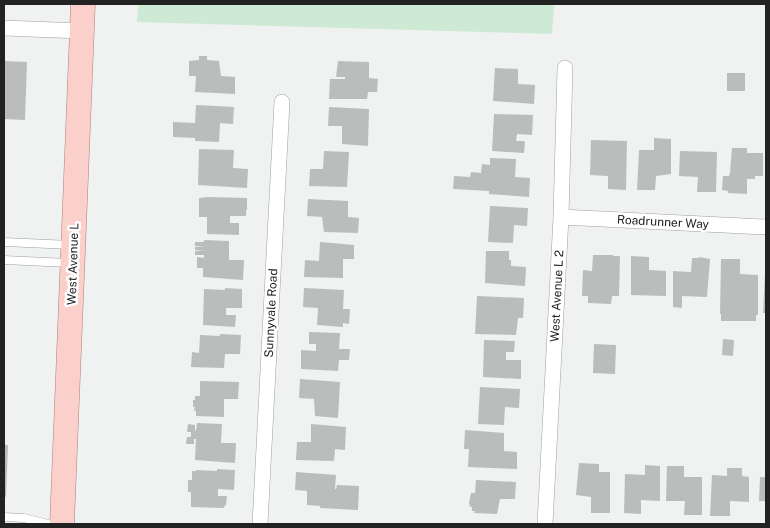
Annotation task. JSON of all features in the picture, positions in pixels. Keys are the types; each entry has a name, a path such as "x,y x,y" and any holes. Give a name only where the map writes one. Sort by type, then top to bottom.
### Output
{"main road":[{"name":"West Avenue L","path":"62,524 83,4"}],"street":[{"path":"4,28 82,31"},
{"name":"West Avenue L 2","path":"545,524 561,217 565,68"},
{"name":"Sunnyvale Road","path":"260,524 282,102"},
{"name":"Roadrunner Way","path":"561,217 766,227"}],"lane":[{"path":"4,242 73,254"},
{"path":"4,260 73,254"},
{"path":"4,517 24,518 48,524"}],"green space":[{"path":"138,4 554,4 552,34 137,22"}],"building":[{"path":"199,56 207,56 207,60 219,61 221,76 235,77 235,94 195,92 196,76 189,76 189,61 199,60"},
{"path":"4,61 27,62 25,120 4,119"},
{"path":"338,61 369,62 369,78 378,79 377,92 368,92 367,99 329,99 330,79 345,79 345,77 336,77"},
{"path":"495,68 518,69 518,84 535,85 534,104 493,101"},
{"path":"727,73 745,73 745,91 727,91"},
{"path":"196,105 234,107 233,124 220,123 219,142 195,141 195,138 173,137 173,122 195,123"},
{"path":"329,107 369,109 368,146 342,144 342,126 328,126"},
{"path":"494,114 533,115 532,135 517,134 516,141 524,141 525,143 524,153 492,151"},
{"path":"654,138 671,139 671,174 656,176 655,190 637,190 639,150 654,150"},
{"path":"591,140 627,141 626,190 608,189 608,176 590,175"},
{"path":"732,148 747,148 747,153 763,153 763,176 747,179 747,194 728,193 728,191 722,190 723,176 729,176 730,173"},
{"path":"199,149 234,150 233,168 248,169 247,188 198,185"},
{"path":"324,151 349,152 347,187 309,186 310,169 323,169"},
{"path":"680,151 717,152 716,192 697,192 698,177 679,176"},
{"path":"490,158 516,159 515,177 530,178 529,197 489,194 489,191 453,189 454,176 470,177 471,172 481,173 482,164 490,165"},
{"path":"199,198 247,198 246,216 230,216 230,223 239,223 239,235 207,234 207,217 199,217"},
{"path":"308,199 348,201 348,217 359,218 358,233 324,232 322,217 307,216"},
{"path":"490,206 528,208 527,226 514,225 513,243 488,242"},
{"path":"204,240 229,241 229,260 244,260 243,280 203,277 203,268 197,268 197,257 204,258 204,255 195,255 195,251 204,251 195,250 195,247 204,247 195,246 195,242 204,242"},
{"path":"320,242 354,245 354,259 343,259 343,278 304,277 305,260 319,261"},
{"path":"486,251 509,251 511,266 526,267 525,286 485,283"},
{"path":"593,255 620,256 619,296 612,296 611,304 588,303 588,296 582,296 583,270 592,271"},
{"path":"631,256 649,257 649,270 666,271 666,296 631,295"},
{"path":"692,258 710,259 707,297 682,296 682,308 673,307 673,271 691,272"},
{"path":"721,259 740,259 740,274 758,275 758,315 756,315 756,321 721,321"},
{"path":"765,272 766,313 763,313"},
{"path":"225,288 242,289 242,308 226,308 226,315 236,315 235,327 203,325 204,289 225,290"},
{"path":"304,288 344,290 343,309 350,309 349,324 343,323 343,327 317,325 318,308 303,307"},
{"path":"477,296 524,298 523,318 518,318 516,335 475,334"},
{"path":"309,332 340,333 339,349 350,349 349,360 339,360 338,371 301,369 301,350 316,351 316,344 309,344"},
{"path":"220,334 241,335 240,354 225,354 224,368 191,367 192,352 199,353 200,335 220,336"},
{"path":"723,339 734,340 733,356 722,355"},
{"path":"484,340 515,341 514,352 506,352 506,360 521,360 521,379 483,377"},
{"path":"594,344 616,345 615,374 593,373"},
{"path":"300,379 340,382 338,418 315,416 314,399 299,398"},
{"path":"200,381 239,382 238,399 224,399 224,417 196,416 193,400 195,400 195,396 200,396"},
{"path":"480,387 520,389 519,408 505,407 504,425 478,424"},
{"path":"197,423 222,424 221,443 236,443 235,463 195,460 196,439 194,439 194,444 186,444 187,437 191,437 191,432 187,432 188,424 195,425 196,431"},
{"path":"311,424 346,427 345,450 335,449 334,461 296,460 297,442 311,442"},
{"path":"465,430 504,433 504,451 517,452 517,469 468,467 469,449 464,449"},
{"path":"4,445 8,445 6,497 4,496"},
{"path":"579,463 599,464 599,472 610,472 610,513 591,513 591,497 576,495"},
{"path":"645,465 660,466 660,501 641,500 641,514 624,513 625,474 645,475"},
{"path":"667,466 684,466 684,477 702,477 702,515 684,515 685,501 666,501"},
{"path":"727,468 742,468 742,476 749,477 749,502 730,501 730,516 710,516 712,475 727,476"},
{"path":"217,469 235,470 234,490 218,489 218,496 227,496 224,508 191,507 191,492 188,492 188,480 192,480 192,471 217,471"},
{"path":"296,472 336,475 335,489 337,485 359,486 358,510 320,508 320,506 307,505 307,491 295,490"},
{"path":"760,477 766,477 766,501 759,501"},
{"path":"476,480 516,482 515,499 500,499 497,514 474,513 475,511 472,511 469,503 471,493 475,493"}]}
